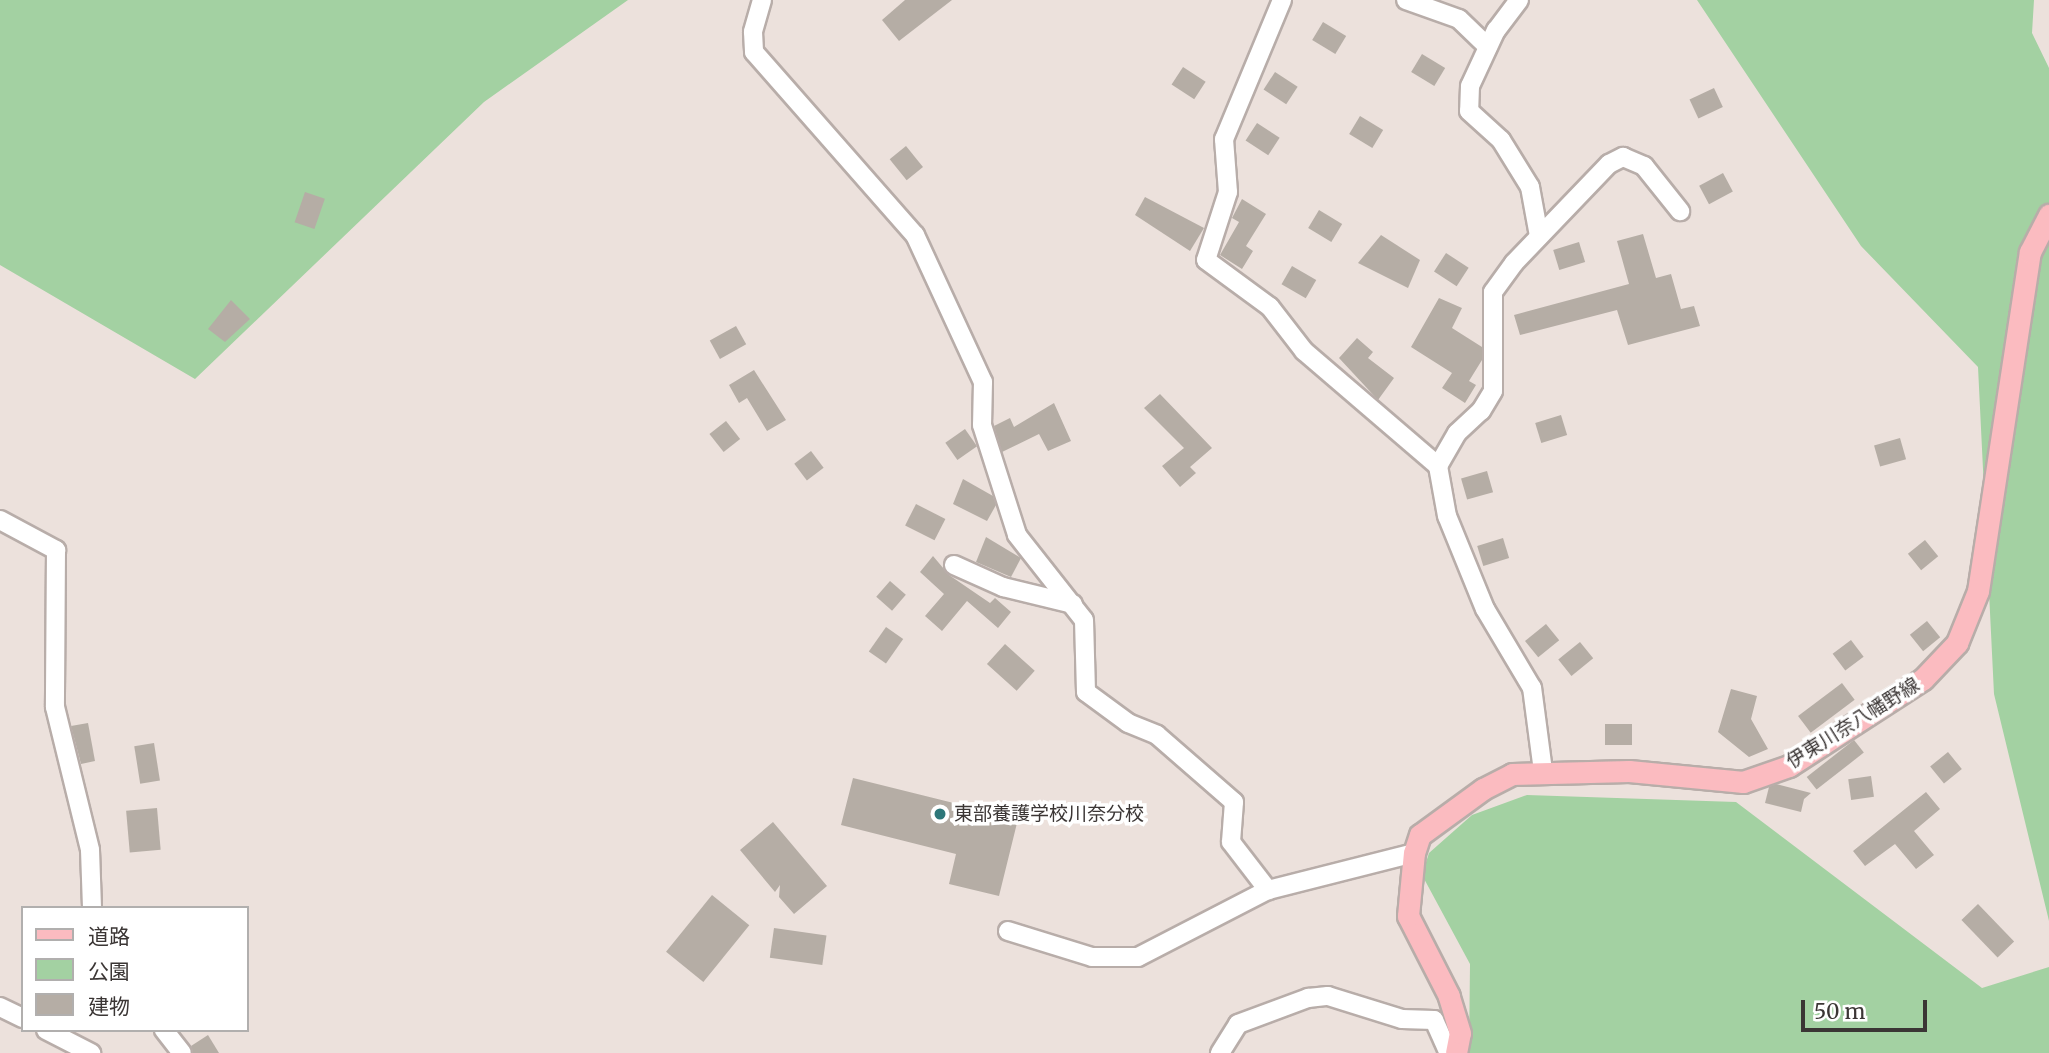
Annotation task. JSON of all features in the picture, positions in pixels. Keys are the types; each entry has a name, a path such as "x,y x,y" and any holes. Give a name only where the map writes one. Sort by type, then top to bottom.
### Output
{"main road":[{"name":"伊東川奈八幡野線","path":"1456,1053 1460,1033 1449,996 1408,916 1414,853 1420,835 1483,789 1512,774 1543,771 1629,771 1743,782 1789,766 1912,687 1957,643 1978,591 2030,252 2049,215"}],"street":[{"path":"762,0 753,32 754,52 775,81 915,236 983,382 982,425 1017,536 1084,620 1086,692 1128,723 1157,735 1234,802 1231,842 1268,890"},
{"path":"1282,0 1224,139 1228,191 1206,260 1270,307 1304,351 1438,466 1447,516 1485,609 1532,688 1543,771"},
{"path":"1406,0 1459,19 1488,47"},
{"path":"1519,0 1488,47 1470,86 1469,111 1501,140 1530,187 1539,236"},
{"path":"1438,466 1457,433 1481,411 1493,391 1493,292 1539,236 1609,164 1623,157 1644,166 1680,211"},
{"path":"0,520 56,550 55,707 90,850 92,906"},
{"path":"954,565 1003,587 1073,604"},
{"path":"1008,932 1092,957 1138,957 1268,890 1414,853"},
{"path":"1220,1053 1238,1024 1308,998 1328,996 1402,1019 1434,1020 1449,1053"},
{"path":"0,1007 21,1017"},
{"path":"50,1032 91,1053"},
{"path":"165,1032 181,1053"}],"green space":[{"path":"0,0 628,0 484,102 195,379 0,265"},
{"path":"1697,0 2034,0 2032,33 2049,68 2049,921 1994,694 1978,367 1861,246"},
{"path":"1527,795 1736,802 1982,988 2049,967 2049,1053 1469,1053 1470,964 1422,875 1429,853 1472,815"}],"building":[{"path":"905,0 952,0 899,41 882,20"},
{"path":"1323,22 1346,36 1335,54 1312,40"},
{"path":"1422,54 1445,68 1434,86 1411,72"},
{"path":"1183,67 1206,82 1194,99 1172,85"},
{"path":"1275,72 1298,87 1286,104 1264,90"},
{"path":"1714,88 1723,107 1698,118 1690,99"},
{"path":"1360,116 1383,130 1372,148 1349,134"},
{"path":"1257,123 1280,138 1268,155 1246,141"},
{"path":"906,146 923,167 907,180 890,159"},
{"path":"1723,173 1733,192 1709,204 1699,186"},
{"path":"305,192 325,199 314,229 295,222"},
{"path":"1145,197 1204,228 1190,251 1135,215"},
{"path":"1242,199 1266,214 1246,246 1253,251 1242,269 1220,255 1239,222 1232,218"},
{"path":"1319,210 1342,224 1331,242 1308,228"},
{"path":"1643,234 1656,278 1671,274 1681,309 1694,306 1700,326 1628,345 1617,310 1520,335 1514,315 1629,284 1617,241"},
{"path":"1381,235 1420,260 1408,288 1358,263"},
{"path":"1579,242 1585,262 1559,270 1553,250"},
{"path":"1446,253 1469,268 1457,286 1434,271"},
{"path":"1292,266 1316,280 1306,298 1282,284"},
{"path":"1439,298 1462,308 1452,328 1482,347 1482,360 1469,381 1476,385 1465,403 1442,388 1452,373 1411,347"},
{"path":"231,300 250,319 225,342 208,329"},
{"path":"736,326 746,344 720,359 710,341"},
{"path":"1357,338 1373,352 1368,358 1394,378 1378,400 1339,358"},
{"path":"754,370 786,420 767,431 747,398 739,403 729,385"},
{"path":"1160,394 1212,448 1190,467 1196,473 1180,487 1162,466 1184,448 1144,408"},
{"path":"1054,403 1071,441 1048,451 1039,434 1002,452 994,426 1010,418 1014,427"},
{"path":"1561,415 1567,435 1541,443 1535,423"},
{"path":"726,421 740,439 724,452 709,434"},
{"path":"965,429 977,446 957,460 945,443"},
{"path":"1900,438 1906,459 1880,467 1874,445"},
{"path":"811,451 824,468 807,480 794,464"},
{"path":"1487,471 1493,492 1467,500 1461,478"},
{"path":"963,479 993,496 996,505 987,521 953,504"},
{"path":"916,504 945,519 935,540 905,525"},
{"path":"986,537 1021,558 1011,577 976,562"},
{"path":"1503,538 1509,558 1483,566 1477,546"},
{"path":"1925,540 1938,556 1921,570 1908,554"},
{"path":"933,556 949,575 990,603 995,598 1011,612 998,628 967,601 942,631 925,616 944,594 920,572"},
{"path":"890,581 906,595 892,611 876,597"},
{"path":"1927,621 1940,637 1923,651 1910,635"},
{"path":"1546,624 1559,640 1538,657 1525,641"},
{"path":"886,627 903,639 886,664 869,652"},
{"path":"1851,640 1864,657 1845,671 1833,654"},
{"path":"1580,642 1593,658 1571,676 1558,660"},
{"path":"1005,644 1035,671 1017,691 987,664"},
{"path":"1842,683 1855,700 1811,733 1798,716"},
{"path":"1731,689 1757,696 1751,719 1768,749 1749,757 1718,732"},
{"path":"88,723 95,761 81,764 71,726"},
{"path":"1605,724 1632,724 1632,745 1605,745"},
{"path":"1854,740 1864,753 1817,790 1807,777"},
{"path":"154,743 160,781 140,784 134,746"},
{"path":"1948,752 1962,769 1944,784 1930,766"},
{"path":"1871,776 1874,797 1851,800 1848,779"},
{"path":"853,778 1018,819 999,896 949,884 956,854 841,825"},
{"path":"1776,784 1811,793 1804,799 1801,812 1765,803 1769,787"},
{"path":"1926,792 1940,809 1914,831 1934,855 1916,869 1895,844 1865,866 1853,851"},
{"path":"157,808 161,850 130,853 126,811"},
{"path":"773,822 827,886 794,914 779,897 780,885 775,892 740,850"},
{"path":"712,895 749,925 703,982 666,952"},
{"path":"1978,904 2014,941 1998,957 1961,920"},
{"path":"774,928 826,935 822,965 770,958"},
{"path":"208,1035 219,1053 193,1053 191,1046"}],"place":[{"name":"東部養護学校川奈分校","path":"940,814"}]}
